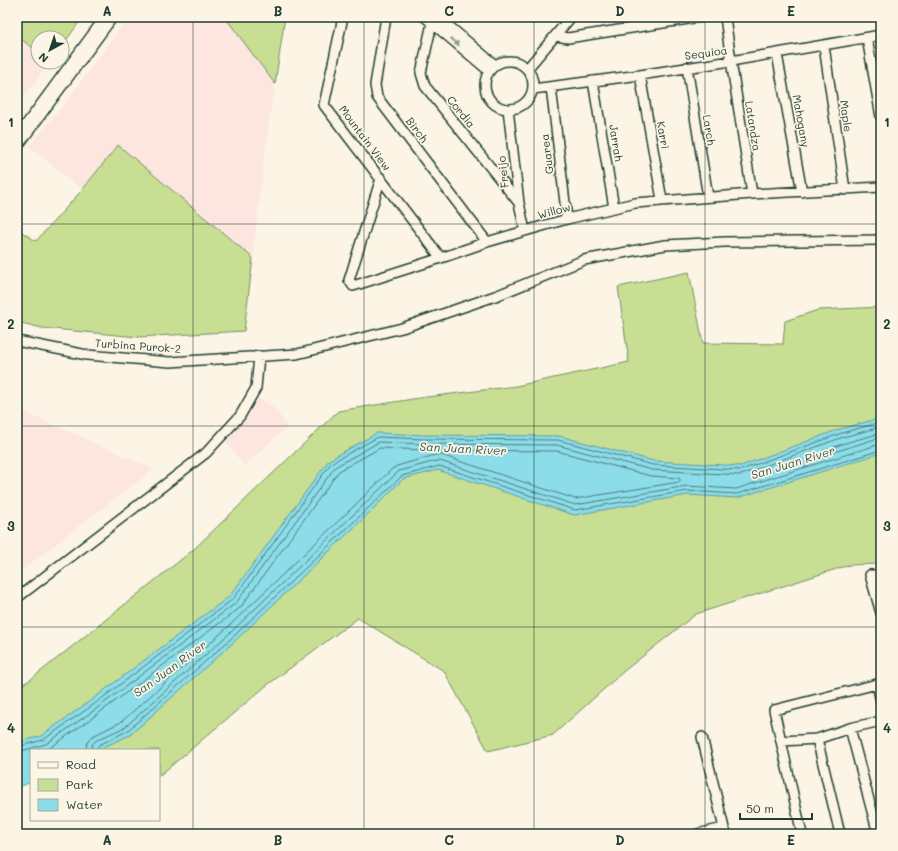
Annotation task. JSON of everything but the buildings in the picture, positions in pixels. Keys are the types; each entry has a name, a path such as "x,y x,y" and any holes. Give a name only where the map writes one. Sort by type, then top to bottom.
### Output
{"highway":[{"path":"17,142 109,17"}],"street":[{"name":"Mountain View","path":"343,17 324,105 441,258"},
{"name":"Birch","path":"386,17 375,85 377,97 487,242"},
{"path":"425,17 435,20 492,68"},
{"path":"527,69 571,17"},
{"path":"556,36 568,38 701,17"},
{"name":"Latandza","path":"725,17 752,194"},
{"name":"Cordia","path":"435,20 421,73 425,86 519,203"},
{"name":"Sequioa","path":"533,89 640,75 778,54 881,36"},
{"path":"867,38 881,117"},
{"name":"Maple","path":"824,46 845,190"},
{"name":"Mahogany","path":"778,54 802,192"},
{"path":"508,61 521,64 527,69 531,75 533,89 527,101 521,106 508,109 501,108 489,99 485,85 486,78 492,68 501,62 508,61"},
{"name":"Larch","path":"687,67 708,198"},
{"name":"Karri","path":"640,75 662,200"},
{"name":"Jarrah","path":"593,81 614,208"},
{"name":"Guarea","path":"551,87 567,219"},
{"name":"Freijo","path":"508,109 519,203 525,231"},
{"name":"Willow","path":"380,178 349,280 354,286 487,242 567,219 635,203 752,194 881,187"},
{"name":"Turbina Purok-2","path":"17,341 87,355 170,362 298,354 402,328 498,295 584,260 665,245 717,242 881,240"},
{"path":"17,598 206,453 240,416 256,388 259,356"},
{"path":"881,575 870,575 881,613"},
{"path":"802,834 774,710 877,684 881,702"},
{"path":"782,741 817,739 850,728 881,721"},
{"path":"850,728 878,834"},
{"path":"698,834 725,831 702,737"},
{"path":"817,739 840,834"}],"shaded area":[{"path":"128,17 225,17 275,84 265,150 253,258 118,145 82,190 29,146 66,102"},
{"path":"17,36 30,46 30,70 44,70 17,106"},
{"path":"256,397 273,406 288,427 244,466 224,439"},
{"path":"17,409 154,469 17,574"}],"green space":[{"path":"17,17 83,17 70,35 70,30 30,30 30,46 17,36"},
{"path":"225,17 285,17 275,84"},
{"path":"118,145 253,258 244,331 138,337 42,328 17,322 17,229 36,241 82,190"},
{"path":"689,272 703,343 783,344 785,321 818,310 881,307 881,564 849,565 696,614 624,671 553,735 488,751 444,671 358,618 266,686 160,775 160,749 30,749 30,751 17,770 17,687 30,680 193,550 338,411 419,398 516,386 629,362 618,287"}],"water":[{"name":"San Juan River","path":"881,418 881,453 737,498 688,495 574,515 438,470 403,479 237,639 130,735 99,749 30,749 30,782 17,788 17,743 41,736 230,596 329,460 377,433 425,435 559,436 654,461 741,466 840,429"}]}
